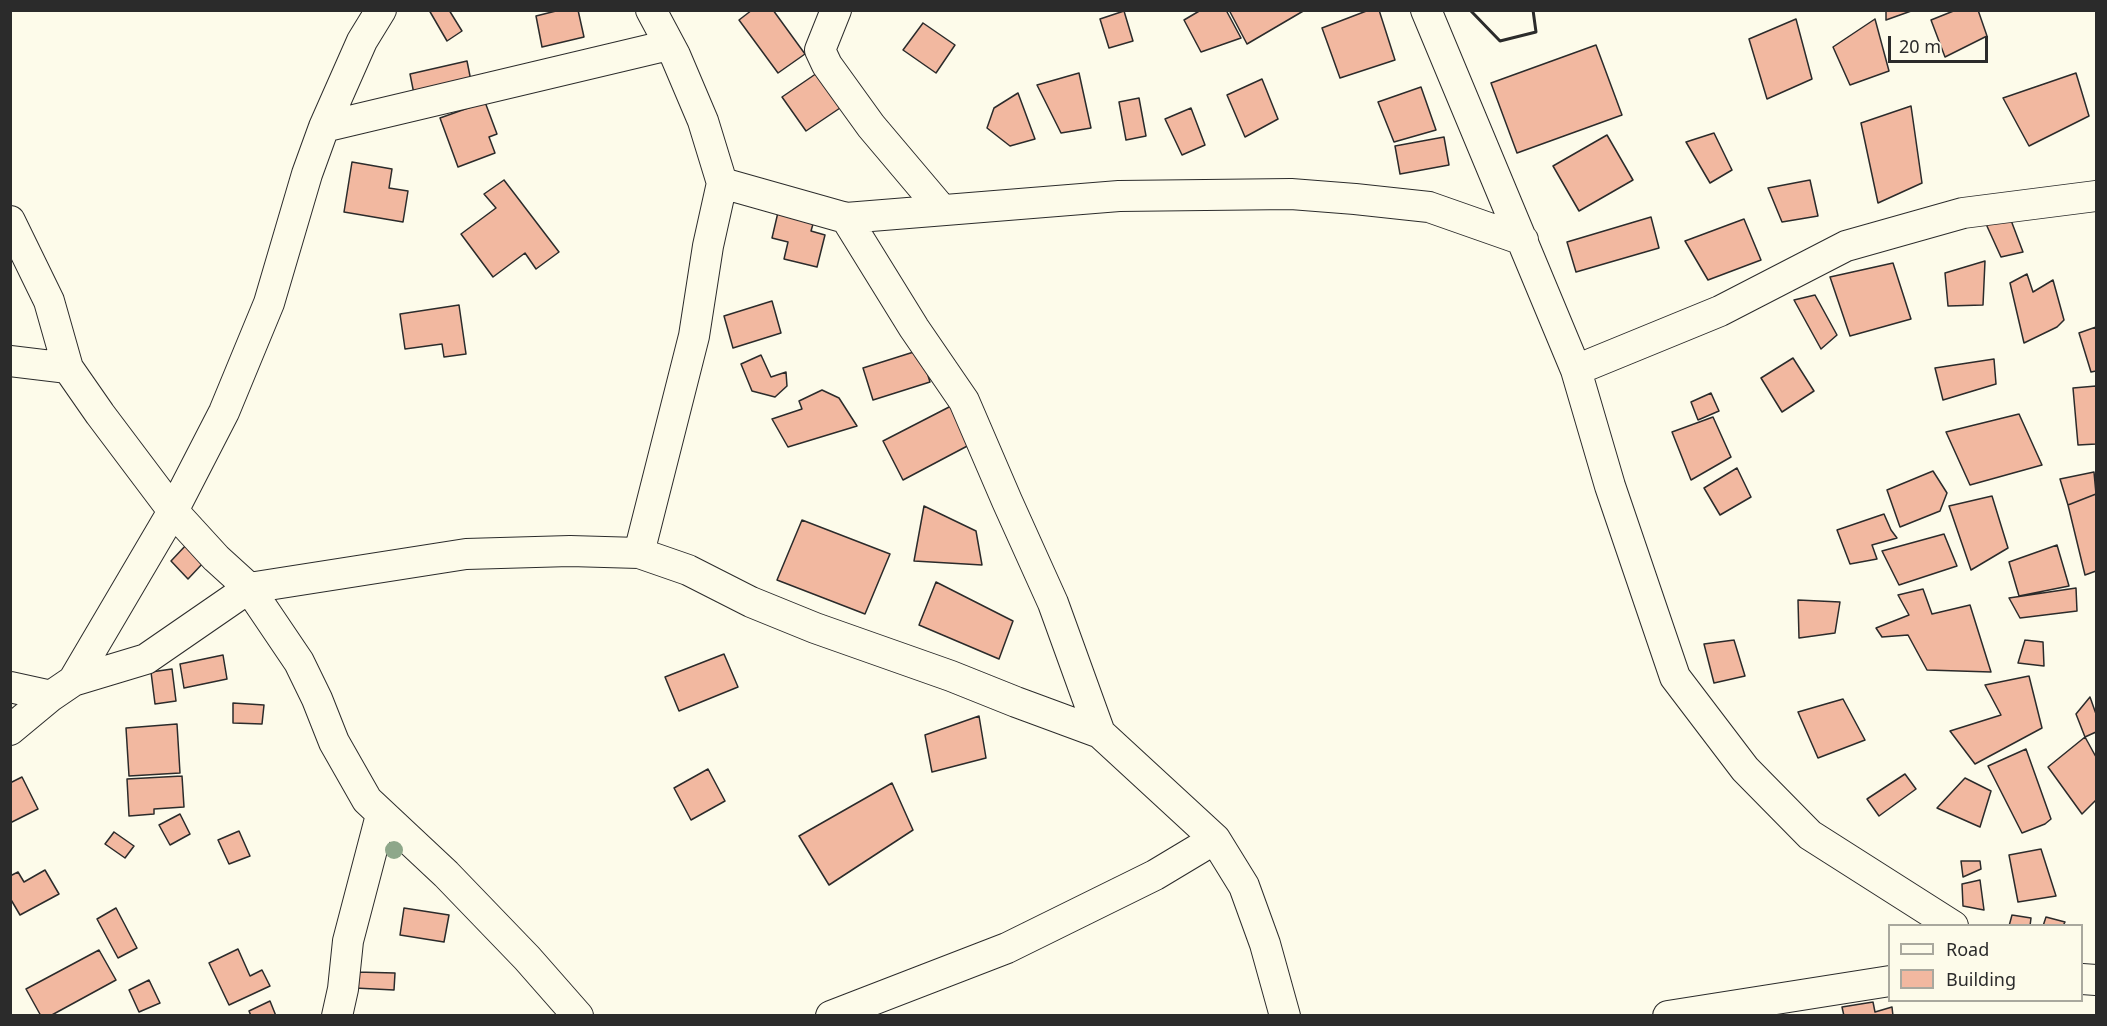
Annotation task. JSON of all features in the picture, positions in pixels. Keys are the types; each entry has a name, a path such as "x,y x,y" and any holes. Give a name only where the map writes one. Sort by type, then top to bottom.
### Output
{"street":[{"path":"10,730 62,688 173,511 224,412 269,303 307,174 324,127 362,41 381,10"},
{"path":"639,553 694,336 708,246 722,183 704,121 651,10"},
{"path":"836,10 820,50 827,65 871,126 942,210"},
{"path":"1426,10 1576,370 1610,486 1675,677 1745,769 1810,835 1950,924"},
{"path":"324,127 669,45"},
{"path":"722,183 846,218 1119,196 1291,194 1355,198 1429,207 1523,240"},
{"path":"1576,370 1719,310 1846,246 1963,213 2097,196"},
{"path":"846,218 914,328 964,401 1006,501 1053,603 1100,733"},
{"path":"10,221 49,301 68,368 173,511 216,558 249,588 299,662 334,742 367,800 446,874 527,958 578,1016"},
{"path":"10,361 68,368"},
{"path":"10,687 62,688 146,659 249,588 466,554 570,551 639,553 688,570 751,602 815,628 951,676 1100,733 1215,839 1244,886 1265,944 1285,1016"},
{"path":"337,1016 343,989 348,941 381,815"},
{"path":"831,1016 1007,948 1155,875 1215,839"},
{"path":"1668,1016 1888,981"}],"building":[{"path":"429,10 449,10 462,31 447,41"},
{"path":"560,10 578,10 584,37 542,47 536,16"},
{"path":"752,10 773,10 805,54 778,73 739,20"},
{"path":"1201,10 1226,10 1241,38 1201,52 1184,20"},
{"path":"1229,10 1305,10 1247,44"},
{"path":"1369,10 1379,10 1395,60 1340,78 1322,28"},
{"path":"1886,10 1914,10 1886,20"},
{"path":"1956,10 1978,10 1987,36 1945,57 1931,20"},
{"path":"1124,11 1133,41 1109,48 1100,19"},
{"path":"1796,19 1812,79 1767,99 1749,39"},
{"path":"1875,19 1889,71 1850,85 1833,47"},
{"path":"923,23 955,45 936,73 903,50"},
{"path":"1596,45 1622,115 1517,153 1491,83"},
{"path":"467,61 471,81 414,94 410,74"},
{"path":"820,71 843,106 806,131 782,97"},
{"path":"1079,73 1091,128 1061,133 1037,85"},
{"path":"2076,73 2089,116 2029,146 2003,98"},
{"path":"1262,79 1278,119 1245,137 1227,95"},
{"path":"1421,87 1436,130 1394,142 1378,102"},
{"path":"1018,93 1035,139 1010,146 987,128 994,108"},
{"path":"1139,98 1146,136 1126,140 1119,102"},
{"path":"485,102 497,134 489,137 495,153 458,167 440,118"},
{"path":"1911,106 1922,183 1878,203 1861,123"},
{"path":"1191,108 1205,145 1182,155 1165,119"},
{"path":"1714,133 1732,170 1710,183 1686,142"},
{"path":"1607,135 1633,180 1579,211 1553,166"},
{"path":"1444,137 1449,165 1400,174 1395,146"},
{"path":"352,162 392,169 389,188 408,191 403,222 344,212"},
{"path":"504,180 559,252 536,269 525,253 493,277 461,234 496,208 484,194"},
{"path":"1810,180 1818,216 1782,222 1768,188"},
{"path":"779,208 815,217 811,231 825,235 817,267 784,259 788,242 772,238"},
{"path":"2009,215 2023,252 2001,257 1986,224"},
{"path":"1651,217 1659,248 1576,272 1567,242"},
{"path":"1744,219 1761,260 1708,280 1685,241"},
{"path":"1985,261 1983,305 1948,306 1945,273"},
{"path":"1893,263 1911,319 1850,336 1830,277"},
{"path":"2027,274 2033,292 2053,280 2064,320 2057,327 2024,343 2010,283"},
{"path":"1815,295 1837,335 1821,349 1794,300"},
{"path":"772,301 781,333 733,348 724,316"},
{"path":"459,305 466,354 444,357 442,344 405,349 400,314"},
{"path":"2096,327 2096,371 2091,372 2079,333"},
{"path":"920,350 930,382 873,400 863,368"},
{"path":"761,355 771,377 786,372 787,386 775,397 752,391 741,364"},
{"path":"1793,358 1814,391 1782,412 1761,378"},
{"path":"1994,359 1996,384 1943,400 1935,368"},
{"path":"2096,386 2096,444 2078,445 2073,388"},
{"path":"822,390 839,398 857,426 788,447 772,419 802,409 799,401"},
{"path":"1711,393 1719,411 1698,420 1691,402"},
{"path":"953,405 973,443 903,480 883,441"},
{"path":"2019,414 2042,465 1970,485 1946,432"},
{"path":"1713,417 1731,457 1691,480 1672,432"},
{"path":"1737,468 1751,497 1720,515 1704,488"},
{"path":"1933,471 1947,493 1940,511 1900,527 1887,490"},
{"path":"2094,472 2096,494 2068,505 2060,479"},
{"path":"2096,494 2096,571 2085,575 2068,505"},
{"path":"1992,496 2008,548 1971,570 1949,506"},
{"path":"924,506 976,531 982,565 914,561"},
{"path":"1884,514 1897,538 1872,545 1877,559 1850,564 1837,530"},
{"path":"802,520 890,554 865,614 777,580"},
{"path":"1944,534 1957,566 1899,585 1882,551"},
{"path":"187,544 204,562 188,579 171,561"},
{"path":"2057,545 2069,586 2019,596 2009,562"},
{"path":"936,582 1013,621 999,659 919,625"},
{"path":"2076,588 2077,611 2020,618 2009,598"},
{"path":"1923,589 1932,614 1970,605 1991,672 1927,670 1908,635 1882,637 1876,628 1909,615 1898,595"},
{"path":"1798,600 1840,602 1835,633 1799,638"},
{"path":"1734,640 1745,676 1714,683 1704,644"},
{"path":"2025,640 2043,642 2044,666 2018,663"},
{"path":"724,654 738,687 679,711 665,677"},
{"path":"223,655 227,679 184,688 180,664"},
{"path":"172,669 176,701 155,704 151,672"},
{"path":"2029,676 2042,728 1975,764 1950,731 2001,715 1985,685"},
{"path":"2090,697 2096,714 2096,732 2085,737 2076,714"},
{"path":"1843,699 1865,740 1818,758 1798,712"},
{"path":"233,703 264,705 262,724 233,723"},
{"path":"979,716 986,758 932,772 925,735"},
{"path":"177,724 180,773 129,776 126,728"},
{"path":"2085,737 2096,757 2096,800 2082,814 2048,767"},
{"path":"2026,749 2051,819 2045,824 2022,833 1988,766"},
{"path":"708,769 725,801 691,820 674,788"},
{"path":"1905,774 1916,789 1879,816 1867,799"},
{"path":"182,776 184,807 154,809 154,814 129,816 127,779"},
{"path":"22,777 38,809 10,823 10,783"},
{"path":"1965,778 1991,791 1980,827 1937,808"},
{"path":"892,783 913,830 829,885 799,836"},
{"path":"180,814 190,834 170,845 159,825"},
{"path":"239,831 250,856 229,864 218,840"},
{"path":"114,832 134,846 125,858 105,844"},
{"path":"2041,849 2056,896 2018,902 2009,855"},
{"path":"1961,861 1980,861 1981,869 1963,877"},
{"path":"45,870 59,894 20,915 10,898 10,876 18,872 24,882"},
{"path":"1980,880 1984,910 1963,906 1962,884"},
{"path":"116,908 137,948 118,958 97,919"},
{"path":"404,908 449,915 444,942 400,935"},
{"path":"2012,915 2031,918 2030,924 2010,924"},
{"path":"2046,917 2065,922 2064,924 2044,924"},
{"path":"238,949 250,976 262,970 270,986 229,1005 209,963"},
{"path":"99,950 116,980 50,1016 41,1016 26,989"},
{"path":"356,972 395,973 394,990 355,988"},
{"path":"149,980 160,1003 139,1012 129,990"},
{"path":"270,1001 276,1016 251,1016 249,1011"},
{"path":"1873,1002 1875,1012 1892,1007 1893,1016 1844,1016 1842,1007"}],"wall":[{"path":"1470,10 1500,41 1536,32 1533,10"}]}
